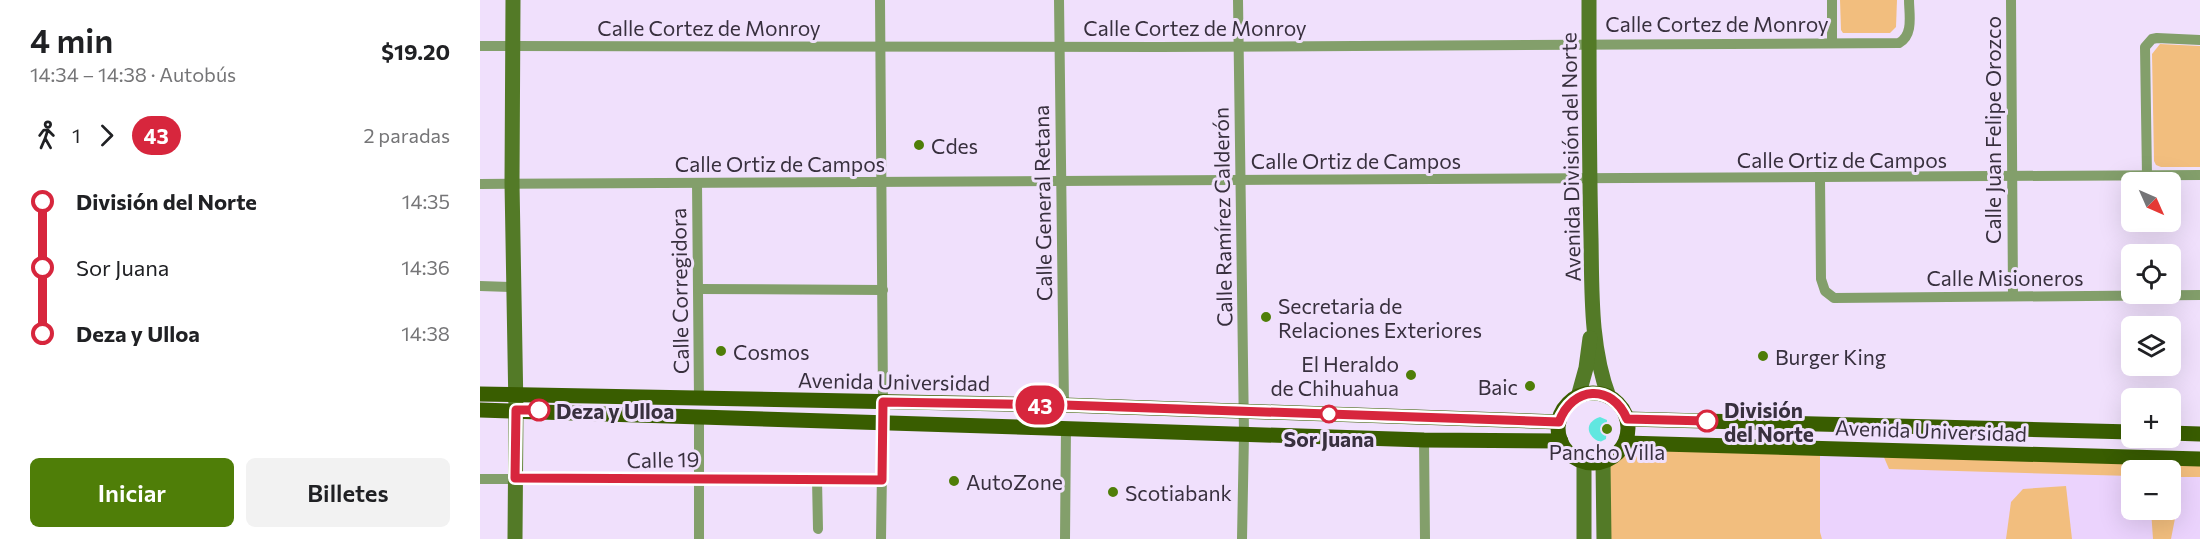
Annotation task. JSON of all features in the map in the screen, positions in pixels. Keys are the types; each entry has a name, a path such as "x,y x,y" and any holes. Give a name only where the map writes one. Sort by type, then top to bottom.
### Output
{"main road":[{"path":"513,0 515,539"},
{"name":"Avenida División del Norte","path":"1589,0 1589,179 1593,314 1601,370 1609,397"},
{"name":"Avenida División del Norte","path":"1578,397 1586,368 1593,314"},
{"path":"1590,393 1609,397 1623,410 1627,419 1625,443 1619,452 1603,462 1584,462 1574,458 1561,441 1559,422 1563,411 1570,402 1590,393"},
{"name":"Avenida Universidad","path":"480,394 516,402 699,416 1424,440 1561,441"},
{"name":"Avenida Universidad","path":"480,410 516,402 699,399 1064,405 1559,422"},
{"name":"Avenida Universidad","path":"1627,419 2121,432"},
{"path":"2181,433 2200,434"},
{"name":"Avenida Universidad","path":"1625,443 2200,459"},
{"path":"1584,462 1584,539"},
{"path":"1603,462 1604,539"}],"street":[{"path":"880,0 883,290 881,539"},
{"name":"Calle General Retana","path":"1059,0 1064,405"},
{"name":"Calle Ramírez Calderón","path":"1238,0 1244,411 1242,539"},
{"path":"1832,0 1832,43"},
{"name":"Calle Cortez de Monroy","path":"480,46 1059,47 1899,43 1907,37 1909,0"},
{"name":"Calle Juan Felipe Orozco","path":"2011,0 2013,296"},
{"path":"2147,172 2145,47 2152,39 2157,38 2200,40"},
{"name":"Calle Ortiz de Campos","path":"2181,175 2200,175"},
{"name":"Calle Ortiz de Campos","path":"480,184 2121,176"},
{"name":"Calle Misioneros","path":"1820,178 1821,279 1825,291 1834,298 2200,295"},
{"name":"Calle Corregidora","path":"697,183 699,399"},
{"path":"480,286 514,287"},
{"path":"699,289 883,290"},
{"path":"699,416 699,539"},
{"path":"1065,539 1066,428"},
{"path":"1424,440 1425,539"},
{"name":"Calle 19","path":"480,478 882,480"},
{"path":"817,479 818,529"}],"shaded area":[{"path":"1840,0 1897,0 1896,27 1890,33 1843,33"},
{"path":"2160,44 2200,46 2200,167 2161,167 2154,161 2152,54"},
{"path":"1600,417 1607,420 1606,439 1600,442 1592,436 1589,426 1591,422"},
{"path":"1625,443 1820,448 1820,532 1822,539 1604,539 1603,462 1612,458"},
{"path":"1820,448 2200,459 2200,539 1822,539 1820,532"},
{"path":"1883,455 2121,460 2121,476 1889,469"},
{"path":"2181,462 2200,462 2200,477 2181,477"},
{"path":"2066,486 2072,539 2006,539 2011,502 2023,489"},
{"path":"2152,520 2175,520 2171,539 2153,539"}],"bus line":[{"name":"43","path":"539,410 516,410 515,478 882,480 883,402 1064,405 1559,422 1570,402 1590,393 1609,397 1617,402 1627,419 1707,421"}],"place":[{"name":"Cdes","path":"919,145"},
{"name":"Secretaria de Relaciones Exteriores","path":"1266,317"},
{"name":"Cosmos","path":"721,351"},
{"name":"Burger King","path":"1763,356"},
{"name":"El Heraldo de Chihuahua","path":"1411,375"},
{"name":"Baic","path":"1530,386"},
{"name":"Deza y Ulloa","path":"539,410"},
{"name":"Sor Juana","path":"1329,414"},
{"name":"División del Norte","path":"1707,421"},
{"name":"Pancho Villa","path":"1607,429"},
{"name":"AutoZone","path":"954,481"},
{"name":"Scotiabank","path":"1113,492"}]}
